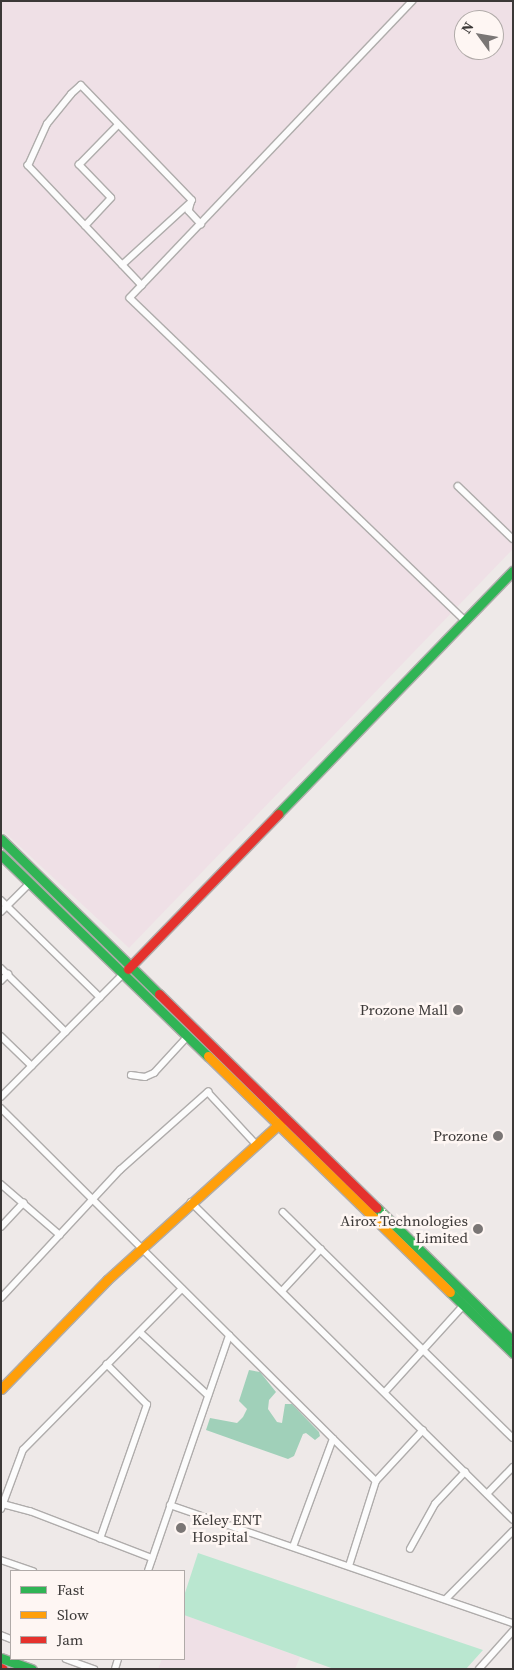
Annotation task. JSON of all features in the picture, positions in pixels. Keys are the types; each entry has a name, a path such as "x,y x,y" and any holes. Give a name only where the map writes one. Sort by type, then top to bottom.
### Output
{"main road":[{"path":"123,974 513,571"},
{"path":"1,839 132,965 513,1341"},
{"path":"1,855 513,1353"},
{"path":"2,1386 142,1247 256,1144 283,1114"},
{"path":"1,1658 32,1669"}],"street":[{"path":"413,1 130,298 465,620"},
{"path":"142,286 29,169 28,163 50,119 81,85 118,126 192,200"},
{"path":"85,226 111,198 79,165 118,126"},
{"path":"192,200 189,211 201,224"},
{"path":"122,265 192,200"},
{"path":"458,486 513,539"},
{"path":"1,912 30,883"},
{"path":"1,900 100,997"},
{"path":"1,968 66,1032"},
{"path":"1,981 8,974"},
{"path":"1,1097 123,974"},
{"path":"1,1036 32,1066"},
{"path":"130,1075 151,1075 188,1036"},
{"path":"1,1298 120,1170 208,1092 256,1144"},
{"path":"1,1108 376,1481"},
{"path":"1,1184 60,1235"},
{"path":"191,1202 513,1519"},
{"path":"1,1227 23,1203"},
{"path":"282,1212 513,1438"},
{"path":"282,1291 321,1250"},
{"path":"152,1558 30,1510 2,1507 23,1450 182,1289"},
{"path":"385,1392 422,1348 464,1305"},
{"path":"140,1332 208,1395"},
{"path":"148,1570 229,1336"},
{"path":"100,1539 147,1405 107,1365"},
{"path":"349,1566 376,1481 423,1430"},
{"path":"293,1547 333,1439"},
{"path":"487,1494 513,1467"},
{"path":"410,1549 435,1504 465,1472"},
{"path":"170,1505 513,1623"},
{"path":"446,1599 513,1531"},
{"path":"1,1560 30,1570"},
{"path":"479,1669 512,1634"},
{"path":"69,1660 94,1669"}],"shaded area":[{"path":"1,1 513,1 513,549 129,948 1,829"},
{"path":"185,1615 300,1657 295,1669 158,1669 162,1660 185,1660"}],"green space":[{"path":"249,1370 260,1372 276,1392 269,1400 268,1409 277,1422 282,1423 285,1404 292,1404 319,1432 320,1436 315,1440 306,1433 303,1434 294,1456 288,1459 206,1430 210,1418 237,1423 243,1417 247,1409 239,1401"},
{"path":"198,1553 483,1650 466,1669 334,1669 185,1615 185,1593"}],"traffic: fast":[{"path":"278,814 513,571"},
{"path":"1,839 159,994"},
{"path":"1,855 208,1056"},
{"path":"377,1208 513,1341"},
{"path":"450,1292 513,1353"},
{"path":"1,1658 32,1669"}],"traffic: slow":[{"path":"208,1056 450,1292"},
{"path":"1,1389 107,1280 281,1122"}],"traffic: jam":[{"path":"128,969 278,814"},
{"path":"159,994 377,1208"}],"place":[{"name":"Prozone Mall","path":"458,1010"},
{"name":"Prozone","path":"498,1136"},
{"name":"Airox Technologies Limited","path":"478,1229"},
{"name":"Keley ENT Hospital","path":"181,1528"}]}
